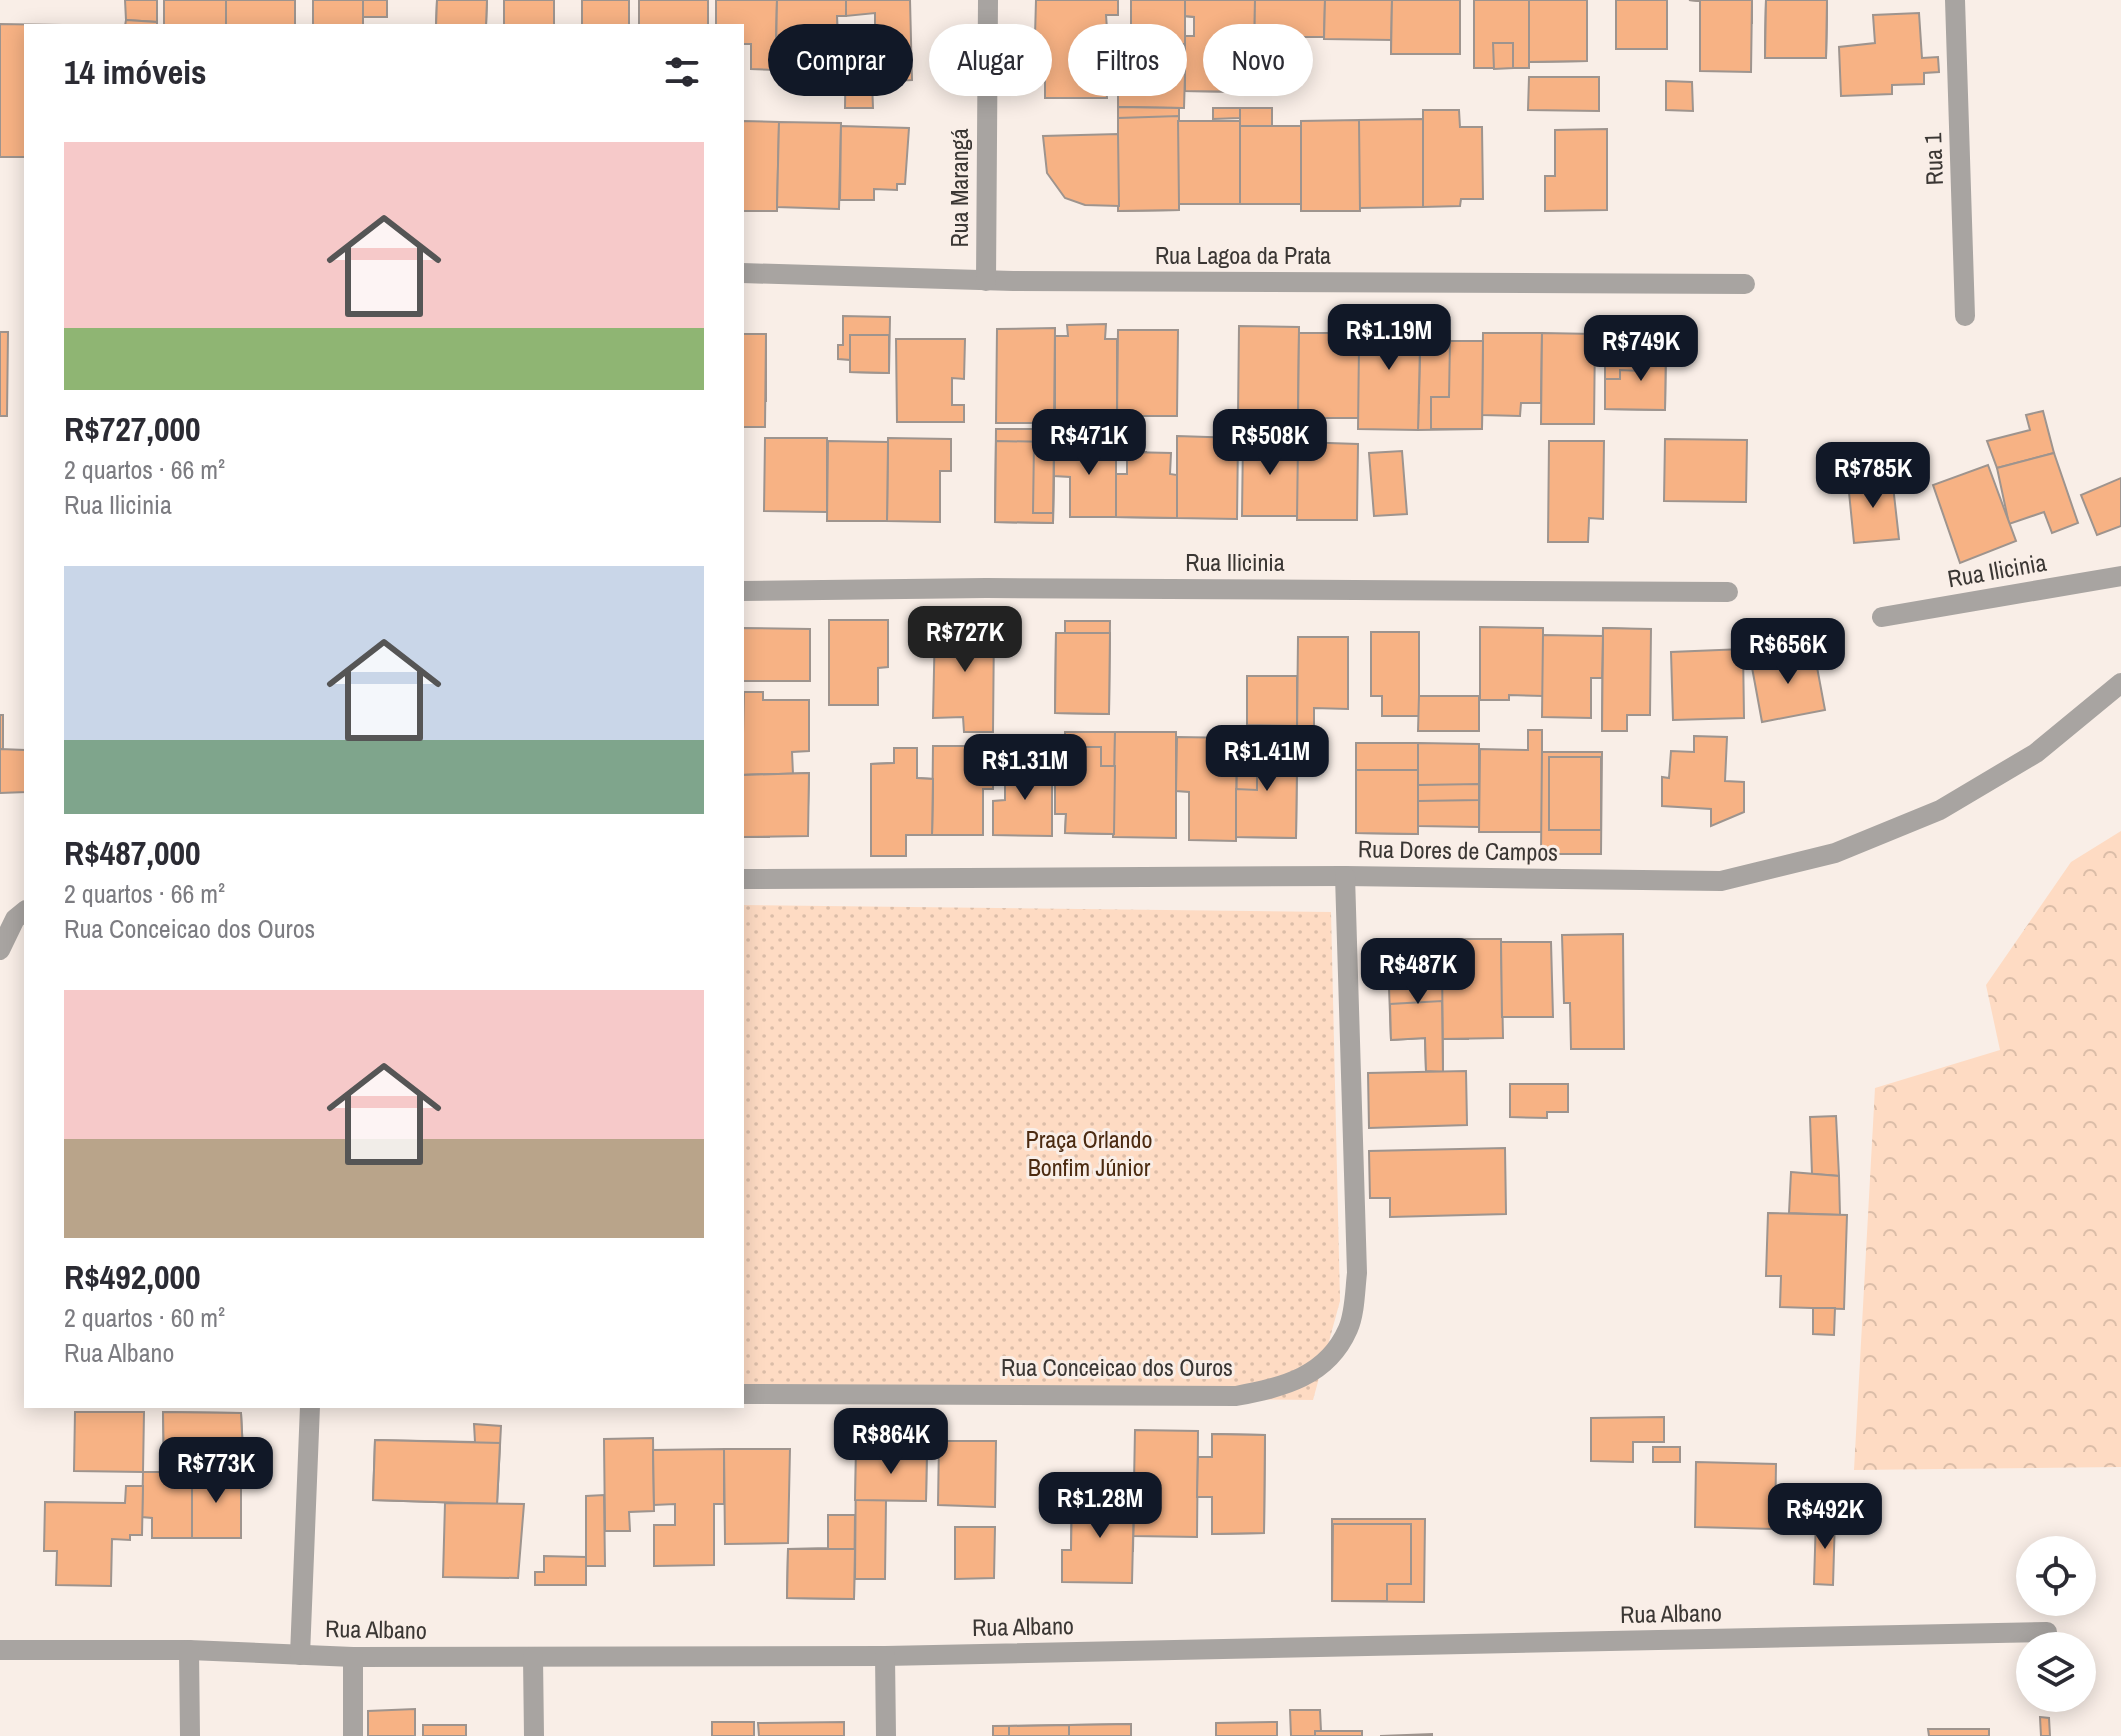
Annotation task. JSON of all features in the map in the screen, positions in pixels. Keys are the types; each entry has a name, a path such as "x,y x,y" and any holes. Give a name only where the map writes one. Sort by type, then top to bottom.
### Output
{"street":[{"name":"Rua Marangá","path":"986,281 988,0"},
{"name":"Rua 1","path":"1955,0 1965,316"},
{"name":"Rua Lagoa da Prata","path":"744,273 986,281 1745,284"},
{"name":"Rua Ilicinia","path":"1882,617 2121,576"},
{"name":"Rua Ilicinia","path":"744,591 986,588 1728,592"},
{"name":"Rua Dores de Campos","path":"744,879 1345,876 1721,881 1821,856 1940,810 2036,753 2121,683"},
{"name":"Rua Conceicao dos Ouros","path":"744,1394 1236,1396 1283,1387 1319,1366 1336,1351 1350,1326 1357,1273 1345,876"},
{"path":"0,950 15,919 24,912"},
{"path":"300,1655 310,1408"},
{"name":"Rua Albano","path":"0,1650 189,1650 353,1657 885,1656 2016,1633"},
{"path":"189,1650 190,1736"},
{"path":"885,1656 886,1736"},
{"path":"353,1657 353,1736"},
{"path":"533,1657 534,1736"}],"green space":[{"path":"2121,831 2121,1467 1854,1470 1875,1088 2000,1050 1986,985 2071,862"},
{"name":"Praça Orlando Bonfim Júnior","path":"744,905 1331,912 1340,1301 1313,1400 744,1395"}],"building":[{"path":"125,0 157,0 157,22 126,20"},
{"path":"164,0 226,0 226,24 164,24"},
{"path":"226,0 295,0 295,24 226,24"},
{"path":"226,0 295,0 295,24 226,24"},
{"path":"313,0 363,0 363,24 313,24"},
{"path":"363,0 387,0 387,17 363,17"},
{"path":"437,0 487,0 486,24 436,24"},
{"path":"437,0 487,0 486,24 436,24"},
{"path":"504,0 554,0 554,24 504,24"},
{"path":"582,0 629,0 629,24 582,24"},
{"path":"639,0 708,0 708,24 639,24"},
{"path":"716,0 777,0 777,24 768,24 768,70 751,69 751,44 744,44 744,24 716,24"},
{"path":"777,0 846,0 846,16 837,16 837,24 777,24"},
{"path":"777,0 846,0 846,16 837,16 837,24 777,24"},
{"path":"846,0 910,0 911,24 875,24 875,13 846,16"},
{"path":"1036,0 1118,0 1118,15 1106,15 1107,24 1068,24 1068,96 1107,98 1045,98 1052,96 1052,24 1035,24"},
{"path":"1131,0 1185,0 1185,24 1131,24"},
{"path":"1185,0 1255,0 1255,20 1217,19 1217,24 1203,24 1203,91 1187,91 1187,36 1194,36 1194,17 1185,16"},
{"path":"1185,0 1255,0 1255,24 1203,24 1203,91 1187,91 1187,36 1194,36 1194,17 1185,16"},
{"path":"1255,0 1325,0 1324,37 1313,37 1313,24 1255,24"},
{"path":"1325,0 1392,0 1392,40 1324,39"},
{"path":"1392,0 1460,0 1460,32 1409,32 1409,54 1391,54"},
{"path":"1392,0 1460,0 1460,54 1391,54"},
{"path":"1474,0 1529,0 1529,68 1474,68"},
{"path":"1529,0 1587,0 1587,61 1529,62"},
{"path":"1529,0 1587,0 1587,61 1529,62"},
{"path":"1616,0 1667,0 1667,49 1616,49"},
{"path":"1689,0 1752,0 1752,23 1709,23 1709,2"},
{"path":"1689,0 1752,0 1751,72 1700,71 1700,1"},
{"path":"1766,0 1827,0 1826,58 1765,58"},
{"path":"1766,0 1827,0 1826,58 1765,58"},
{"path":"1766,0 1827,0 1826,58 1765,58"},
{"path":"1919,13 1922,58 1938,57 1939,72 1924,73 1924,84 1892,85 1892,94 1841,96 1839,47 1875,43 1873,15"},
{"path":"126,20 157,24 125,24"},
{"path":"0,24 24,24 24,157 0,157"},
{"path":"1493,43 1513,43 1513,68 1494,69"},
{"path":"1529,77 1599,77 1599,111 1528,110"},
{"path":"1666,81 1692,82 1693,111 1666,110"},
{"path":"845,96 873,96 873,108 845,108"},
{"path":"1118,96 1184,96 1184,108 1118,107"},
{"path":"1118,107 1179,108 1179,210 1118,211"},
{"path":"1213,108 1240,108 1240,118 1213,119"},
{"path":"1240,108 1272,108 1272,126 1301,126 1301,204 1240,204"},
{"path":"1423,110 1459,110 1460,127 1482,127 1483,199 1461,199 1460,206 1423,207"},
{"path":"1179,116 1179,210 1118,211 1118,118"},
{"path":"1423,119 1423,207 1359,208 1359,120"},
{"path":"1359,120 1360,211 1301,211 1301,121"},
{"path":"744,121 779,122 777,211 744,211"},
{"path":"1178,121 1240,121 1240,204 1179,204"},
{"path":"779,122 841,123 839,209 777,207"},
{"path":"841,126 909,128 905,184 897,184 897,190 874,189 874,200 840,200"},
{"path":"1240,126 1267,126 1267,152 1301,152 1301,204 1240,204"},
{"path":"1240,126 1301,126 1301,204 1240,204"},
{"path":"1607,129 1607,210 1545,211 1545,176 1555,176 1555,130"},
{"path":"1118,134 1119,206 1085,205 1065,198 1047,173 1043,136"},
{"path":"843,316 890,317 889,373 850,372 850,360 838,359 838,345 843,345"},
{"path":"1106,324 1105,339 1117,339 1117,416 1055,415 1055,336 1068,336 1067,325"},
{"path":"1239,326 1299,327 1298,418 1238,417"},
{"path":"1055,328 1054,423 996,423 997,329"},
{"path":"1118,330 1178,330 1177,416 1117,416"},
{"path":"1420,330 1450,331 1450,341 1483,341 1482,429 1418,430"},
{"path":"0,332 8,332 7,416 0,416"},
{"path":"1299,333 1360,333 1359,418 1298,418"},
{"path":"1483,333 1542,333 1541,403 1521,403 1520,416 1482,415"},
{"path":"1542,333 1595,334 1594,424 1541,424"},
{"path":"744,334 766,334 766,401 744,401"},
{"path":"744,334 766,334 765,427 744,427"},
{"path":"850,335 889,335 889,373 850,372"},
{"path":"896,339 965,339 964,379 952,378 952,405 964,405 964,422 897,422"},
{"path":"1450,341 1483,341 1482,429 1431,429 1431,397 1449,397"},
{"path":"1605,342 1666,343 1665,410 1605,409"},
{"path":"1642,343 1666,343 1665,410 1605,409 1605,379 1620,379 1620,370 1641,371"},
{"path":"1359,346 1420,346 1419,403 1399,403 1398,379 1381,379 1381,404 1359,404"},
{"path":"1359,346 1420,346 1418,430 1358,429"},
{"path":"2043,411 2054,453 1997,468 1987,441 2030,430 2026,415"},
{"path":"996,429 1055,429 1053,523 995,522"},
{"path":"1177,436 1238,438 1237,519 1177,518"},
{"path":"765,438 827,438 827,512 764,511"},
{"path":"888,438 951,439 951,471 940,471 940,522 887,521"},
{"path":"1243,438 1298,439 1298,516 1242,516"},
{"path":"1665,439 1747,440 1746,502 1664,501"},
{"path":"828,441 888,442 887,521 827,521"},
{"path":"996,441 1054,442 1053,523 995,522"},
{"path":"1549,441 1604,441 1603,519 1589,518 1588,542 1548,542"},
{"path":"1034,442 1054,442 1053,513 1033,513"},
{"path":"1054,442 1116,442 1116,517 1070,517 1070,477 1054,476"},
{"path":"1298,442 1358,444 1357,520 1297,520"},
{"path":"1402,451 1407,514 1374,516 1369,453"},
{"path":"1127,452 1146,452 1146,475 1177,475 1177,518 1116,517 1116,474 1127,474"},
{"path":"1127,452 1171,453 1170,474 1177,475 1177,518 1116,517 1116,474 1127,474"},
{"path":"2054,453 2078,523 2052,533 2044,512 2009,524 1997,468"},
{"path":"1988,465 2016,541 1960,563 1933,485"},
{"path":"1892,477 1899,539 1854,543 1848,482"},
{"path":"2121,478 2121,526 2097,535 2081,495"},
{"path":"829,620 888,620 888,667 878,668 878,705 829,705"},
{"path":"1065,621 1110,621 1109,714 1055,713 1056,633 1065,633"},
{"path":"935,623 994,624 993,732 964,732 963,717 933,718"},
{"path":"1480,627 1543,628 1543,696 1509,695 1509,700 1480,700"},
{"path":"744,628 810,629 810,681 744,681"},
{"path":"1603,628 1630,629 1629,668 1650,668 1650,715 1627,715 1627,731 1602,731"},
{"path":"1603,628 1651,629 1650,715 1627,715 1627,731 1602,731"},
{"path":"1371,632 1419,632 1419,716 1382,716 1382,696 1371,696"},
{"path":"1056,633 1110,633 1109,714 1055,713"},
{"path":"1543,635 1603,636 1602,678 1591,678 1591,718 1542,717"},
{"path":"1298,637 1348,637 1348,709 1314,708 1314,732 1297,731"},
{"path":"1743,649 1744,718 1673,720 1671,652"},
{"path":"1814,651 1825,710 1762,722 1751,662"},
{"path":"1247,676 1297,676 1297,726 1247,725"},
{"path":"744,692 763,692 763,700 809,700 809,751 792,752 793,774 744,775"},
{"path":"1419,696 1479,696 1479,731 1418,731"},
{"path":"0,715 3,715 3,749 0,749"},
{"path":"1528,730 1542,730 1542,832 1479,832 1480,749 1528,750"},
{"path":"1065,732 1115,732 1114,834 1065,833 1066,814 1055,814 1055,754 1065,755"},
{"path":"1115,732 1176,732 1176,838 1113,837"},
{"path":"1694,736 1727,737 1725,781 1744,782 1744,812 1711,826 1711,809 1662,806 1662,777 1669,778 1671,751 1694,752"},
{"path":"1177,737 1237,738 1236,841 1189,840 1189,792 1176,791"},
{"path":"1356,743 1418,743 1418,834 1356,833"},
{"path":"1418,743 1479,744 1479,827 1418,826"},
{"path":"933,746 993,746 993,789 983,789 983,835 932,835"},
{"path":"1065,747 1101,747 1101,766 1115,766 1114,834 1065,833 1066,814 1055,814 1055,754 1065,755"},
{"path":"894,748 917,748 917,778 933,779 932,835 871,834 871,764 894,763"},
{"path":"894,748 917,748 917,778 933,779 932,835 906,835 906,856 871,856 871,764 894,763"},
{"path":"0,749 24,750 24,792 0,793"},
{"path":"1237,749 1297,749 1296,838 1236,837"},
{"path":"1257,749 1279,750 1278,768 1297,769 1296,838 1236,837 1236,789 1257,790"},
{"path":"1542,752 1602,752 1601,854 1541,854"},
{"path":"1549,757 1601,757 1601,830 1549,830"},
{"path":"1052,764 1052,836 993,835 993,801 1005,800 1005,765"},
{"path":"1356,770 1418,770 1418,834 1356,833"},
{"path":"809,773 808,807 768,809 769,837 744,837 744,775"},
{"path":"809,773 808,836 744,837 744,775"},
{"path":"1479,784 1479,800 1418,801 1418,785"},
{"path":"1623,934 1624,1049 1571,1049 1570,1003 1564,1003 1562,935"},
{"path":"1441,939 1467,939 1467,951 1491,950 1492,1024 1468,1025 1468,1039 1442,1039"},
{"path":"1441,939 1501,939 1503,1038 1442,1039"},
{"path":"1501,942 1551,942 1553,1017 1502,1017"},
{"path":"1442,958 1443,1072 1426,1071 1425,1038 1391,1040 1388,962"},
{"path":"1442,1001 1443,1072 1426,1071 1425,1038 1391,1040 1390,1004"},
{"path":"1466,1071 1467,1125 1369,1128 1368,1073"},
{"path":"1510,1084 1568,1084 1568,1112 1547,1112 1547,1118 1510,1117"},
{"path":"1836,1116 1839,1176 1812,1174 1810,1117"},
{"path":"1505,1148 1506,1214 1390,1217 1390,1198 1370,1198 1369,1151"},
{"path":"1791,1172 1839,1176 1840,1215 1789,1213"},
{"path":"1768,1213 1847,1215 1844,1309 1780,1307 1781,1276 1766,1276"},
{"path":"1813,1308 1835,1308 1834,1335 1813,1334"},
{"path":"75,1412 144,1412 143,1472 74,1471"},
{"path":"163,1412 241,1413 244,1472 208,1472 208,1459 164,1458"},
{"path":"163,1412 241,1413 244,1472 164,1472"},
{"path":"1664,1417 1664,1442 1633,1442 1633,1462 1591,1461 1591,1418"},
{"path":"910,1418 927,1418 926,1501 886,1500 885,1579 855,1579 856,1450 909,1451"},
{"path":"474,1424 501,1426 497,1504 373,1500 375,1440 475,1442"},
{"path":"1135,1430 1198,1431 1197,1537 1133,1536"},
{"path":"1212,1434 1265,1435 1264,1533 1212,1534"},
{"path":"1212,1434 1265,1435 1264,1533 1212,1534 1212,1497 1197,1497 1198,1457 1212,1457"},
{"path":"653,1438 654,1511 629,1512 630,1531 605,1531 604,1439"},
{"path":"375,1440 500,1443 497,1504 373,1500"},
{"path":"939,1441 996,1441 995,1507 938,1505"},
{"path":"1653,1447 1680,1447 1680,1462 1653,1462"},
{"path":"724,1449 724,1504 714,1504 714,1565 654,1566 654,1525 675,1525 675,1504 654,1505 653,1450"},
{"path":"724,1449 790,1449 788,1543 725,1544"},
{"path":"856,1450 927,1451 926,1501 855,1500"},
{"path":"1696,1462 1776,1464 1775,1529 1695,1527"},
{"path":"143,1472 241,1472 241,1538 152,1538 152,1518 142,1517"},
{"path":"192,1472 241,1472 241,1538 192,1538"},
{"path":"126,1486 143,1486 142,1535 130,1535 130,1540 112,1539 111,1586 56,1585 57,1551 44,1551 45,1502 125,1503"},
{"path":"604,1495 605,1566 586,1566 586,1496"},
{"path":"1072,1495 1102,1496 1102,1516 1071,1516"},
{"path":"1072,1495 1134,1496 1133,1551 1071,1550"},
{"path":"1072,1495 1134,1496 1132,1583 1062,1582 1062,1550 1071,1550"},
{"path":"1134,1496 1145,1497 1143,1510 1134,1510"},
{"path":"445,1503 524,1504 518,1578 443,1577"},
{"path":"828,1515 855,1515 854,1599 787,1598 788,1549 828,1548"},
{"path":"1816,1517 1835,1517 1833,1585 1814,1584"},
{"path":"1332,1519 1425,1519 1424,1602 1332,1601"},
{"path":"1333,1524 1411,1524 1411,1584 1387,1584 1387,1601 1332,1601"},
{"path":"955,1527 995,1527 994,1578 955,1579"},
{"path":"788,1549 855,1549 854,1599 787,1598"},
{"path":"544,1556 586,1557 586,1585 535,1585 535,1572 544,1572"},
{"path":"415,1709 415,1736 368,1736 368,1711"},
{"path":"1290,1710 1320,1710 1321,1731 1315,1731 1315,1736 1291,1736"},
{"path":"2040,1717 2049,1718 2050,1736 2041,1736"},
{"path":"712,1722 754,1722 754,1736 712,1736"},
{"path":"844,1722 844,1736 759,1736 758,1723"},
{"path":"1277,1722 1277,1736 1216,1736 1216,1723"},
{"path":"1131,1724 1131,1736 1069,1736 1069,1725"},
{"path":"1131,1724 1131,1736 1069,1736 1069,1725"},
{"path":"423,1725 466,1725 466,1736 423,1736"},
{"path":"1069,1725 1069,1736 993,1736 993,1726"},
{"path":"1069,1725 1069,1736 1009,1736 1009,1726"},
{"path":"1928,1729 1989,1729 1989,1736 1929,1736"},
{"path":"1315,1731 1362,1731 1362,1736 1315,1736"},
{"path":"1432,1734 1432,1736 1380,1736"}]}
